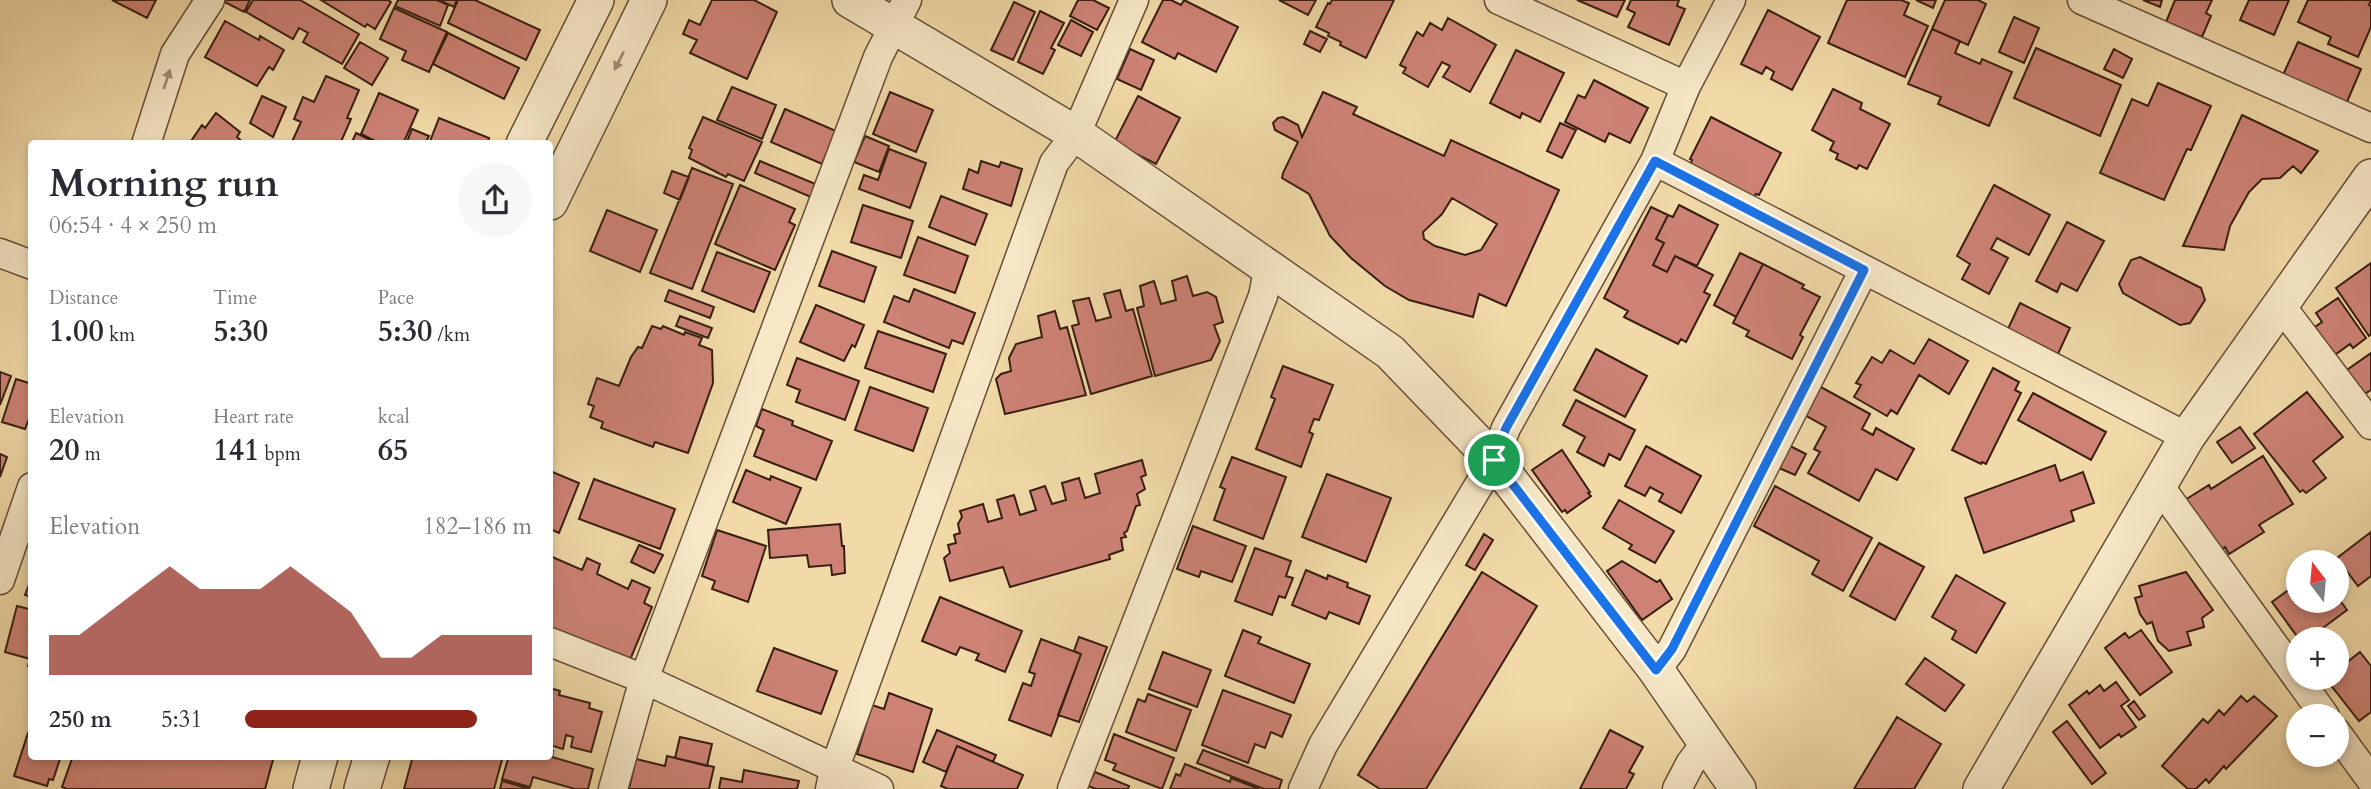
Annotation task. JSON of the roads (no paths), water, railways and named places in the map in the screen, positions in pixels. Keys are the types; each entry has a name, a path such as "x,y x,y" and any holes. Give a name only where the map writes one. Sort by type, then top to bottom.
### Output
{"street":[{"path":"147,140 176,54 210,0"},
{"path":"526,140 596,0"},
{"path":"553,196 649,0"},
{"path":"850,0 900,14 1390,352 1494,460 1656,670 1738,789"},
{"path":"832,779 1054,163 1076,134 1134,0"},
{"path":"1499,0 1686,86"},
{"path":"1303,789 1322,745 1494,460 1506,428 1655,161 1686,86 1731,0"},
{"path":"2082,0 2371,128"},
{"path":"614,789 644,679 878,57 900,14"},
{"path":"1655,161 2187,437"},
{"path":"1982,789 2187,437 2371,177"},
{"path":"0,253 28,264"},
{"path":"1072,789 1263,296 1269,266"},
{"path":"1656,670 1672,649 1864,270"},
{"path":"2281,306 2371,425"},
{"path":"2158,484 2316,704"},
{"path":"0,580 28,499"},
{"path":"553,643 644,679 832,779 879,789"},
{"path":"1677,789 1690,764 1705,744"},
{"path":"2349,750 2371,780"},
{"path":"311,789 319,760"},
{"path":"362,789 371,760"}]}
